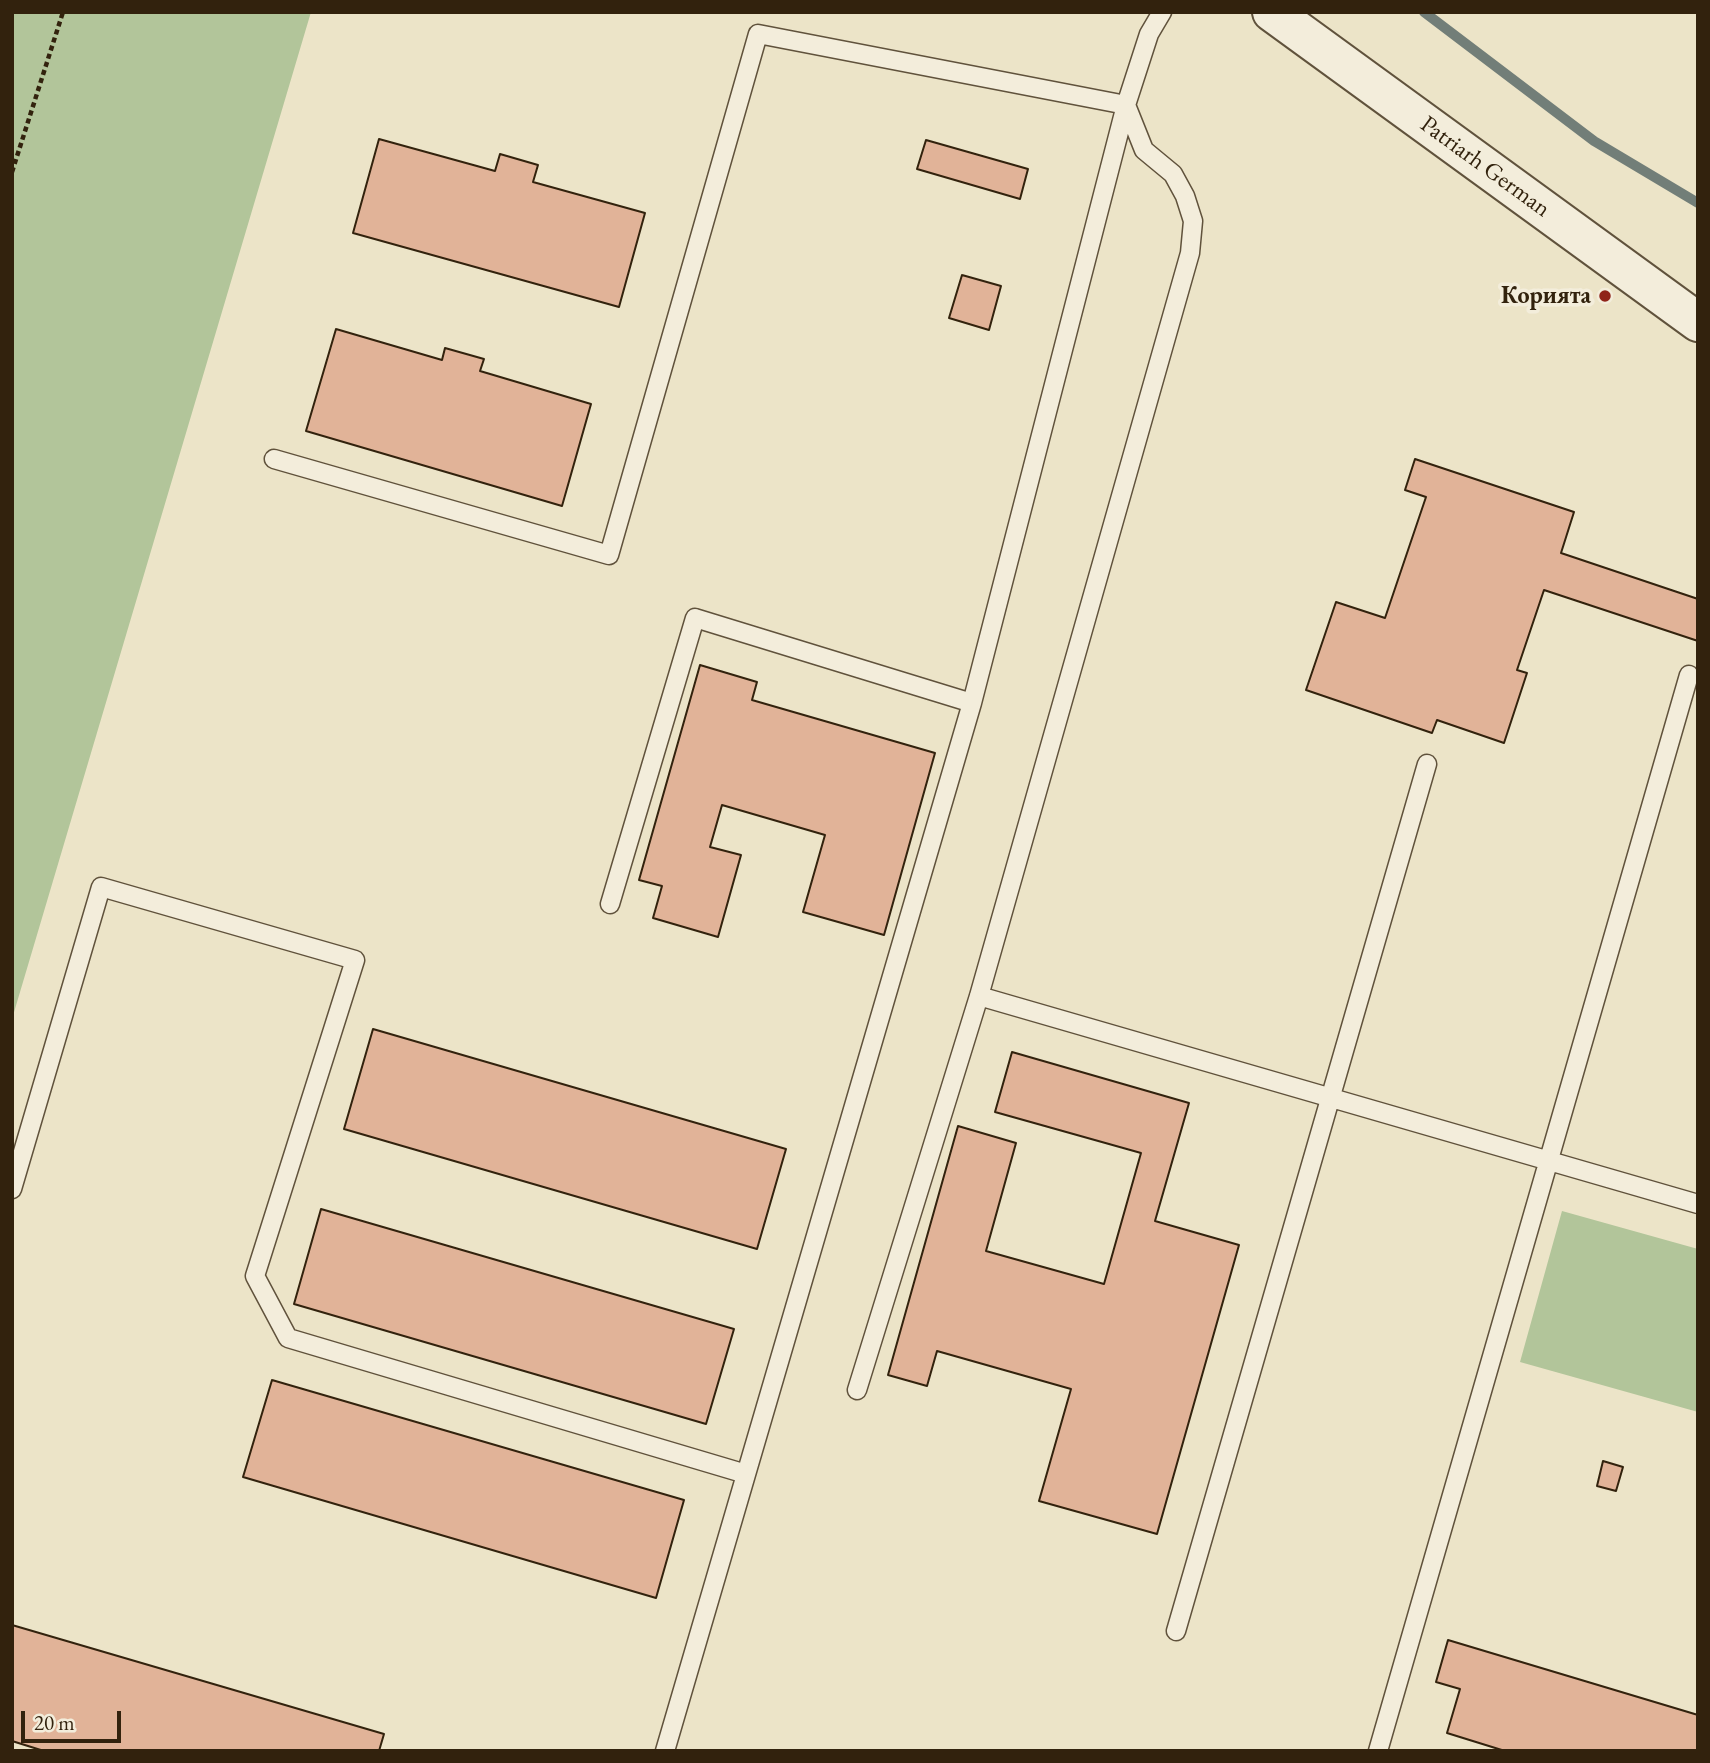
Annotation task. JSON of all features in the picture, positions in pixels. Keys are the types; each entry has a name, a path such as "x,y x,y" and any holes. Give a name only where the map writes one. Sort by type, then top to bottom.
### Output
{"street":[{"name":"Patriarh German","path":"1272,12 1698,322"}],"lane":[{"path":"665,1751 972,703 1126,105 1149,34 1162,12"},
{"path":"274,459 609,555 758,34 1126,105"},
{"path":"857,1390 979,996 1189,253 1193,221 1185,195 1172,174 1144,150 1126,105"},
{"path":"610,904 695,618 972,703"},
{"path":"1378,1751 1689,675"},
{"path":"1176,1631 1427,764"},
{"path":"12,1189 101,887 355,960 255,1276 288,1338 746,1475"},
{"path":"979,996 1698,1204"}],"path":[{"path":"12,172 63,12"}],"green space":[{"path":"12,12 311,12 12,1019"},
{"path":"1562,1211 1698,1249 1698,1412 1520,1362"}],"building":[{"path":"379,139 495,171 500,154 538,165 533,182 645,213 619,307 353,233"},
{"path":"926,140 1028,169 1020,199 917,169"},
{"path":"962,275 1001,286 989,330 949,318"},
{"path":"336,329 442,360 445,348 484,359 480,371 591,404 562,506 306,431"},
{"path":"1415,459 1574,512 1561,553 1698,599 1698,641 1544,590 1517,670 1527,673 1504,743 1437,720 1432,733 1306,690 1336,602 1385,618 1426,497 1405,490"},
{"path":"700,665 757,682 752,700 935,753 884,935 803,912 825,835 722,805 710,847 741,855 718,937 653,918 662,886 639,880"},
{"path":"373,1029 786,1149 757,1249 344,1129"},
{"path":"1012,1052 1189,1103 1155,1221 1239,1245 1157,1534 1039,1501 1071,1389 937,1351 927,1386 888,1375 958,1126 1016,1143 986,1251 1104,1284 1141,1153 995,1112"},
{"path":"321,1209 734,1329 706,1424 294,1304"},
{"path":"272,1380 684,1500 656,1598 243,1477"},
{"path":"1603,1461 1623,1467 1616,1491 1597,1486"},
{"path":"12,1625 384,1734 379,1751 44,1751 12,1741"},
{"path":"1448,1640 1698,1715 1698,1751 1505,1751 1447,1733 1460,1689 1436,1682"}],"waterway":[{"path":"1424,12 1594,141 1698,203"}],"place":[{"name":"Корията","path":"1605,296"}]}
